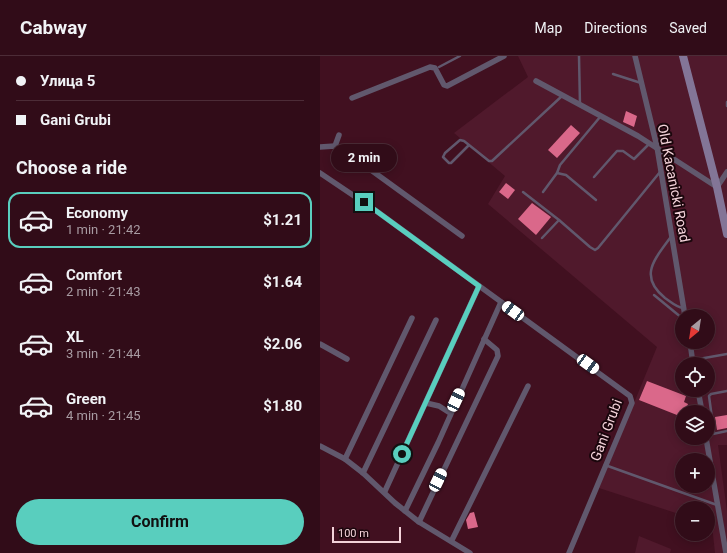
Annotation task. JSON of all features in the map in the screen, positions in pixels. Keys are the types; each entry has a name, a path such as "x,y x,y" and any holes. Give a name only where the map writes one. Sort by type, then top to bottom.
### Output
{"street":[{"path":"352,98 430,67 435,68 444,85 447,86 504,56"},
{"name":"Old Kacanicki Road","path":"635,56 657,148 684,308"},
{"path":"683,56 717,187 727,234"},
{"path":"536,81 650,143 717,187"},
{"path":"335,146 339,135"},
{"path":"320,147 335,146 346,151 462,236"},
{"path":"717,187 727,172"},
{"name":"Gani Grubi","path":"320,173 375,210 630,396 632,403 569,553"},
{"path":"385,491 479,286"},
{"path":"405,511 501,302"},
{"path":"345,459 412,318"},
{"path":"363,472 436,320"},
{"path":"419,522 498,356 497,350 484,339"},
{"path":"320,344 347,359"},
{"path":"452,540 528,386"},
{"path":"426,403 439,406 450,413"},
{"path":"707,445 726,553"},
{"path":"320,446 345,459 363,472 419,522 452,540 470,553"}],"lane":[{"path":"439,67 460,56"},
{"path":"579,56 580,106"},
{"path":"613,74 642,84"},
{"path":"469,145 451,163 443,157 458,141 464,141 469,145 489,162 492,161 562,96"},
{"path":"543,192 557,173 560,165 601,116"},
{"path":"594,177 617,151 623,150 634,158 650,143"},
{"path":"523,192 595,250 661,170"},
{"path":"557,173 566,175 596,200"},
{"path":"542,238 559,220"},
{"path":"672,236 652,263 651,274 656,290 678,308 684,308"},
{"path":"654,295 675,312"},
{"path":"714,357 727,354"},
{"path":"709,405 708,399 712,394 727,391"},
{"path":"715,434 727,431"},
{"path":"605,465 718,505"}],"shaded area":[{"path":"518,56 727,56 727,445 718,445 727,511 727,553 715,553 714,541 715,541 715,501 675,501 675,513 599,488 657,347 488,204 505,176 454,133 528,77"},
{"path":"639,536 671,549 670,553 635,553"}],"building":[{"path":"626,111 637,116 634,127 623,122"},
{"path":"571,125 580,133 557,158 548,150"},
{"path":"506,183 515,190 508,199 499,192"},
{"path":"532,203 551,217 536,235 518,219"},
{"path":"647,381 675,392 675,397 686,397 684,402 688,404 675,405 675,414 639,400"},
{"path":"727,415 727,428 717,430 715,417"},
{"path":"474,512 478,527 468,529 466,520 470,513"}],"route":[{"path":"364,202 479,286 402,454"}]}
